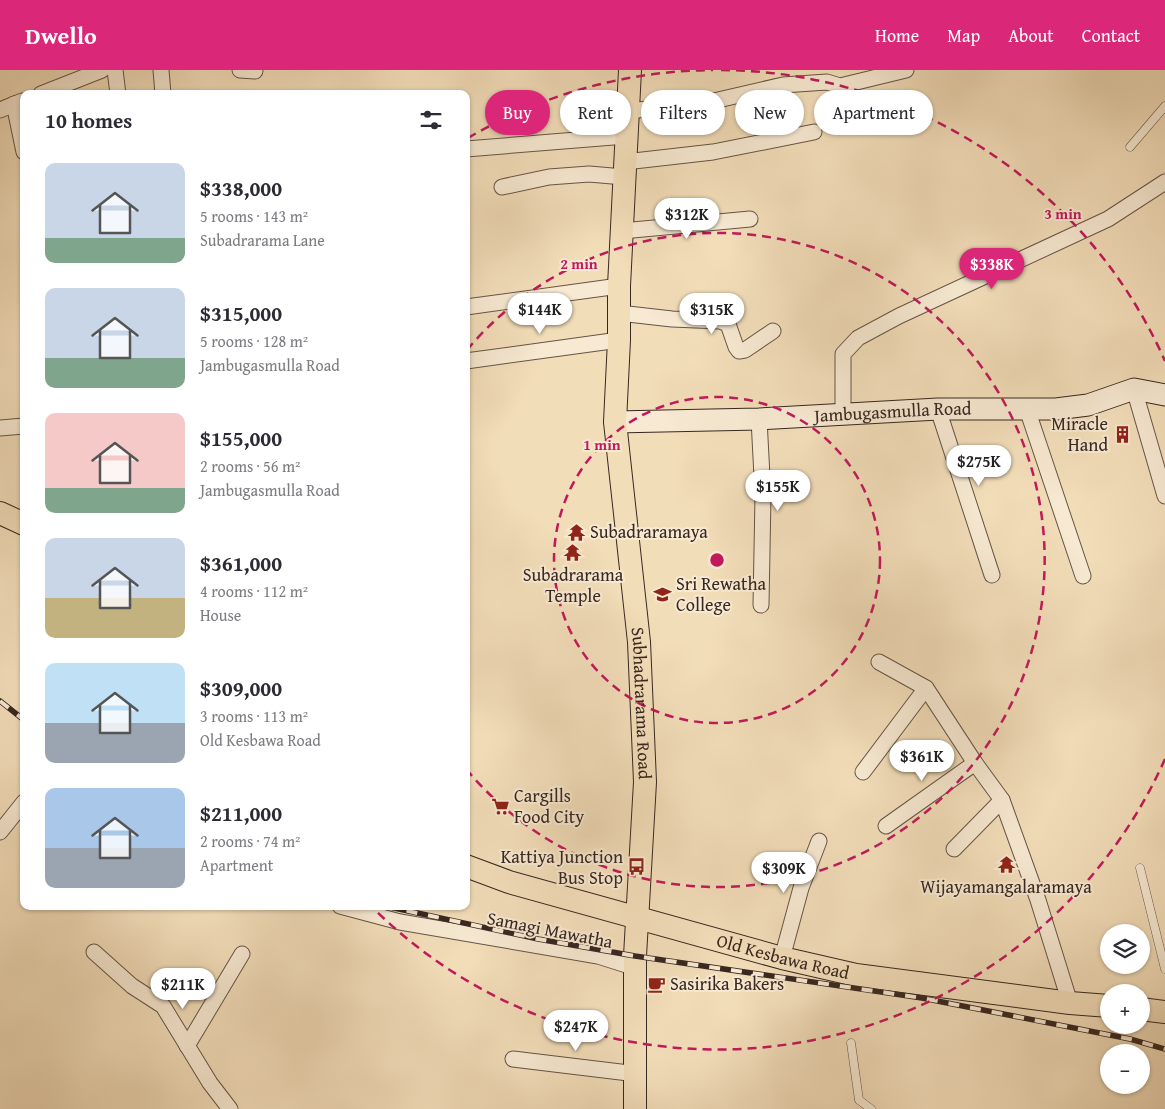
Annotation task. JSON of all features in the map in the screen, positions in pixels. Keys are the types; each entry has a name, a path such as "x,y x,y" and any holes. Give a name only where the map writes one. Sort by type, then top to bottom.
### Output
{"main road":[{"name":"Subhadrarama Road","path":"629,90 630,70"},
{"name":"Subhadrarama Road","path":"626,136 615,422 639,652 645,782 637,918 637,1074 635,1109"},
{"name":"Old Kesbawa Road","path":"470,867 509,882 637,918 782,958 856,975 1100,1005"},
{"path":"1150,1010 1165,1012"}],"street":[{"path":"51,90 102,70"},
{"path":"115,70 118,90"},
{"path":"161,70 163,90"},
{"path":"631,112 705,103 783,85 826,82 840,86 906,70"},
{"path":"13,105 20,135"},
{"path":"502,188 548,177 625,170 814,132"},
{"path":"470,150 626,136"},
{"path":"843,413 843,354 858,338 899,316 1108,219 1165,182"},
{"path":"622,231 750,219"},
{"path":"470,306 619,286"},
{"path":"619,313 672,319 720,321 728,324 739,351 746,350 773,330"},
{"path":"470,360 619,340"},
{"path":"1165,395 1134,389 1165,496"},
{"name":"Jambugasmulla Road","path":"615,422 759,418 938,409 1056,409 1088,405 1134,389"},
{"path":"938,409 992,575"},
{"path":"1026,409 1083,576"},
{"path":"759,418 763,496 761,605"},
{"path":"0,428 20,426"},
{"path":"879,662 926,688 975,763 1002,800 1038,900 1070,1003"},
{"path":"863,772 926,688"},
{"path":"886,826 975,763"},
{"path":"954,849 1002,800"},
{"path":"0,832 20,807"},
{"path":"782,958 801,888 819,841"},
{"name":"Samagi Mawatha","path":"355,910 400,922 598,956 636,968"},
{"path":"94,952 132,986 163,1006 210,1083 230,1109"},
{"path":"188,1046 242,954"},
{"path":"513,1059 637,1074"}],"lane":[{"path":"1130,147 1165,106"},
{"path":"1140,868 1165,970"},
{"path":"851,1043 859,1100 871,1109"}],"railway":[{"path":"0,701 20,717"},
{"path":"404,910 538,939 635,956 922,998 1130,1039 1165,1049"}],"place":[{"name":"Miracle Hand","path":"1122,434"},
{"name":"Subadraramaya","path":"576,532"},
{"name":"Subadrarama Temple","path":"573,552"},
{"name":"Sri Rewatha College","path":"662,594"},
{"name":"Cargills Food City","path":"500,806"},
{"name":"Wijayamangalaramaya","path":"1006,864"},
{"name":"Kattiya Junction Bus Stop","path":"637,867"},
{"name":"Sasirika Bakers","path":"656,984"}]}
